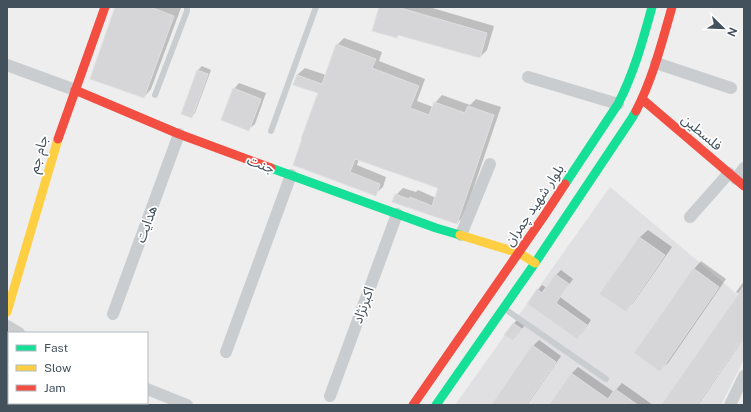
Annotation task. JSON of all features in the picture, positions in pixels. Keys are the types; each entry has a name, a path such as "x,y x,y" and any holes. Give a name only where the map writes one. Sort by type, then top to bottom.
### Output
{"main road":[{"name":"جام جم","path":"7,312 61,128 105,7"},
{"name":"بلوار شهید چمران","path":"436,405 490,311 519,253 618,104 625,91 638,58 652,7"},
{"name":"بلوار شهید چمران","path":"413,405 490,311 504,308 632,118 642,99 656,63 672,7"},
{"name":"جنت","path":"75,90 179,134 436,228 519,253 535,263"},
{"name":"فلسطین","path":"642,99 736,179"}],"street":[{"path":"656,63 731,88"},
{"name":"جنت","path":"7,66 75,90"},
{"path":"528,77 618,104"},
{"name":"هدایت","path":"113,314 179,134"},
{"path":"461,235 490,164"},
{"path":"690,217 736,179 744,168"},
{"path":"226,352 290,175"},
{"name":"اکبرنژاد","path":"330,396 397,214"},
{"path":"7,326 17,332"},
{"path":"730,405 744,376"},
{"path":"148,389 187,405"}],"lane":[{"path":"156,95 187,11 187,7"},
{"path":"271,131 316,7"},
{"path":"504,308 606,380"}],"shaded area":[{"path":"610,187 744,300 744,359 721,405 455,405"}],"building":[{"path":"115,7 150,7 174,16 144,98 90,79"},
{"path":"379,7 397,7 487,33 480,58 398,35 397,38 372,31"},
{"path":"336,44 376,59 372,68 419,86 410,108 429,115 434,102 465,113 468,106 494,115 457,224 392,202 395,194 409,199 410,197 432,206 438,188 355,159 350,172 380,184 376,196 293,165 318,93 293,85 297,75 322,84"},
{"path":"197,70 208,74 192,118 181,114"},
{"path":"233,88 261,99 249,131 221,120"},
{"path":"639,237 665,255 626,312 599,294"},
{"path":"693,268 719,287 660,372 634,353"},
{"path":"555,274 569,284 556,303 587,325 577,339 527,304 537,289 542,293"},
{"path":"744,286 744,337 697,405 661,405"},
{"path":"513,323 522,329 513,341 504,335"},
{"path":"532,345 556,362 526,405 491,405"},
{"path":"571,373 608,399 615,389 638,405 549,405"}],"traffic: fast":[{"path":"565,184 618,104 624,92 642,44 652,7"},
{"path":"436,405 535,263 636,111"},
{"path":"271,168 436,228 460,235"}],"traffic: slow":[{"path":"7,312 58,139"},
{"path":"460,235 519,253 535,263"}],"traffic: jam":[{"path":"58,139 105,7"},
{"path":"636,111 652,73 672,7"},
{"path":"75,90 179,134 271,168"},
{"path":"642,99 744,186"},
{"path":"413,405 565,184"}]}
